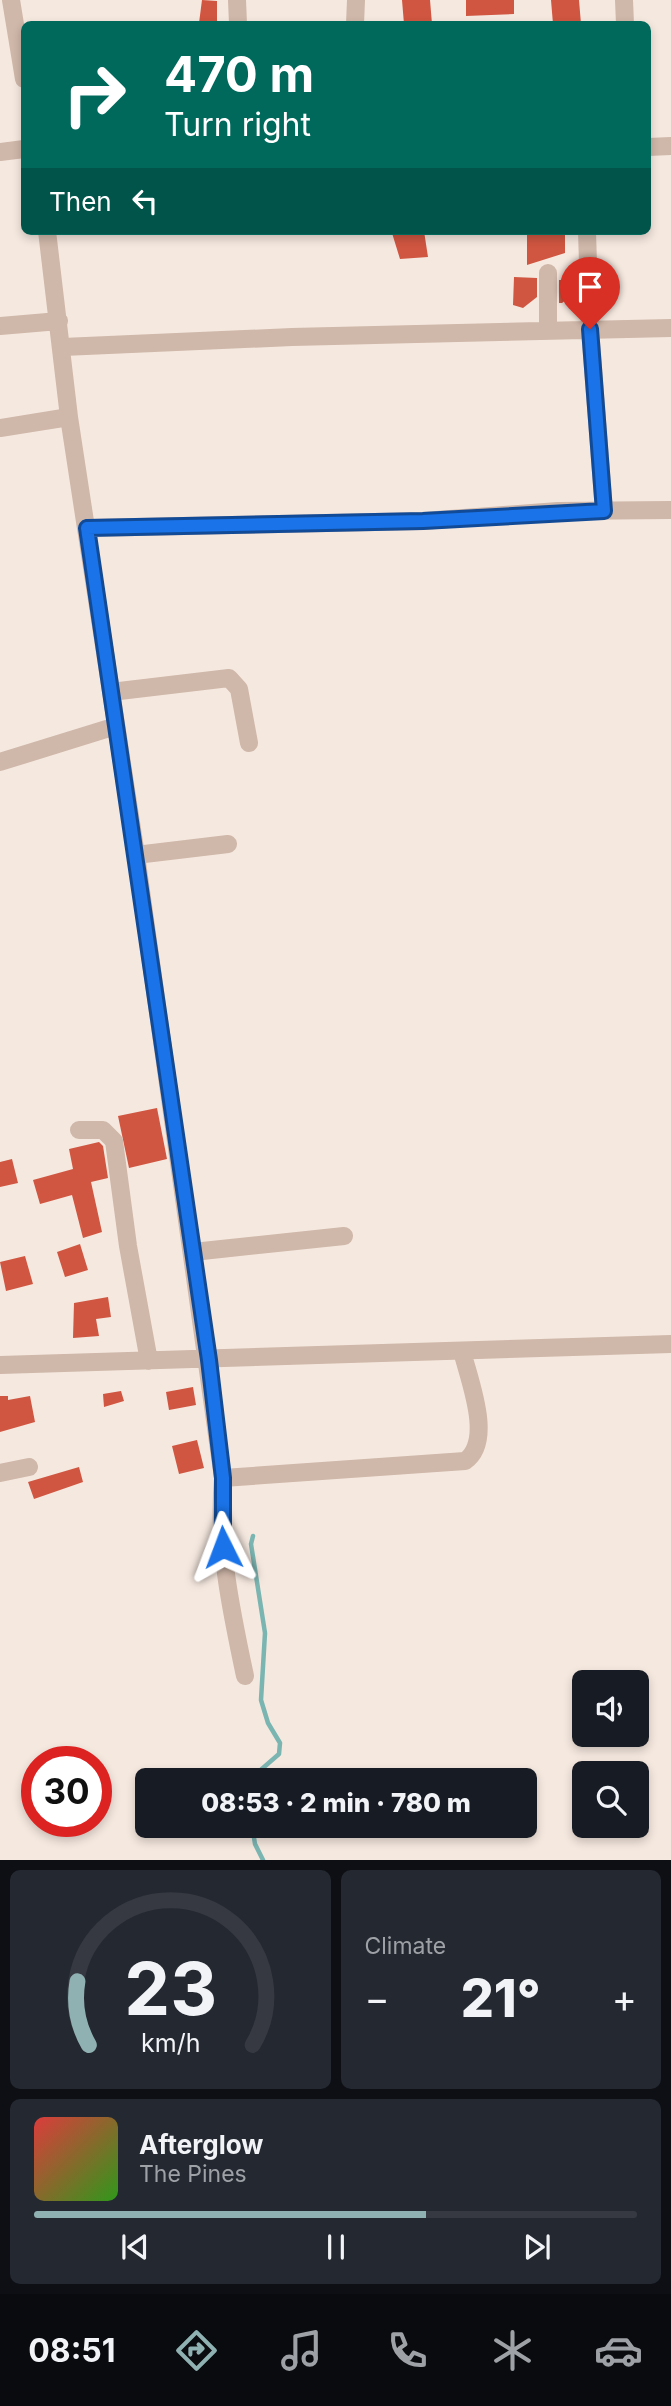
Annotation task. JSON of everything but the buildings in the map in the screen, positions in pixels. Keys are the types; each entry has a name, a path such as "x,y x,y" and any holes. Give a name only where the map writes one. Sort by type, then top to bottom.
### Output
{"street":[{"path":"11,0 21,61"},
{"path":"237,0 238,21"},
{"path":"355,21 356,0"},
{"path":"624,0 625,21"},
{"path":"651,146 671,146"},
{"path":"0,152 21,149"},
{"path":"48,235 69,417 209,1360 223,1478 223,1547 245,1676"},
{"path":"587,235 590,329 604,511"},
{"path":"548,273 548,330"},
{"path":"0,326 59,321"},
{"path":"62,348 146,342 671,328"},
{"path":"0,428 69,417"},
{"path":"87,528 423,521 671,510"},
{"path":"111,692 229,678 239,689 249,743"},
{"path":"1,757 116,726"},
{"path":"136,855 228,844"},
{"path":"79,1130 108,1133 116,1147 128,1246 149,1362"},
{"path":"193,1252 344,1236"},
{"path":"0,1366 671,1344"},
{"path":"223,1478 465,1461 476,1453 480,1435 462,1351"},
{"path":"0,1473 29,1467"}],"waterway":[{"path":"253,1536 251,1544 265,1633 261,1700 268,1723 280,1743 279,1754 263,1768"},
{"path":"254,1838 263,1860"}],"route":[{"path":"223,1547 220,1525 223,1478 209,1360 87,528 423,521 558,511 604,511 590,329"}]}
